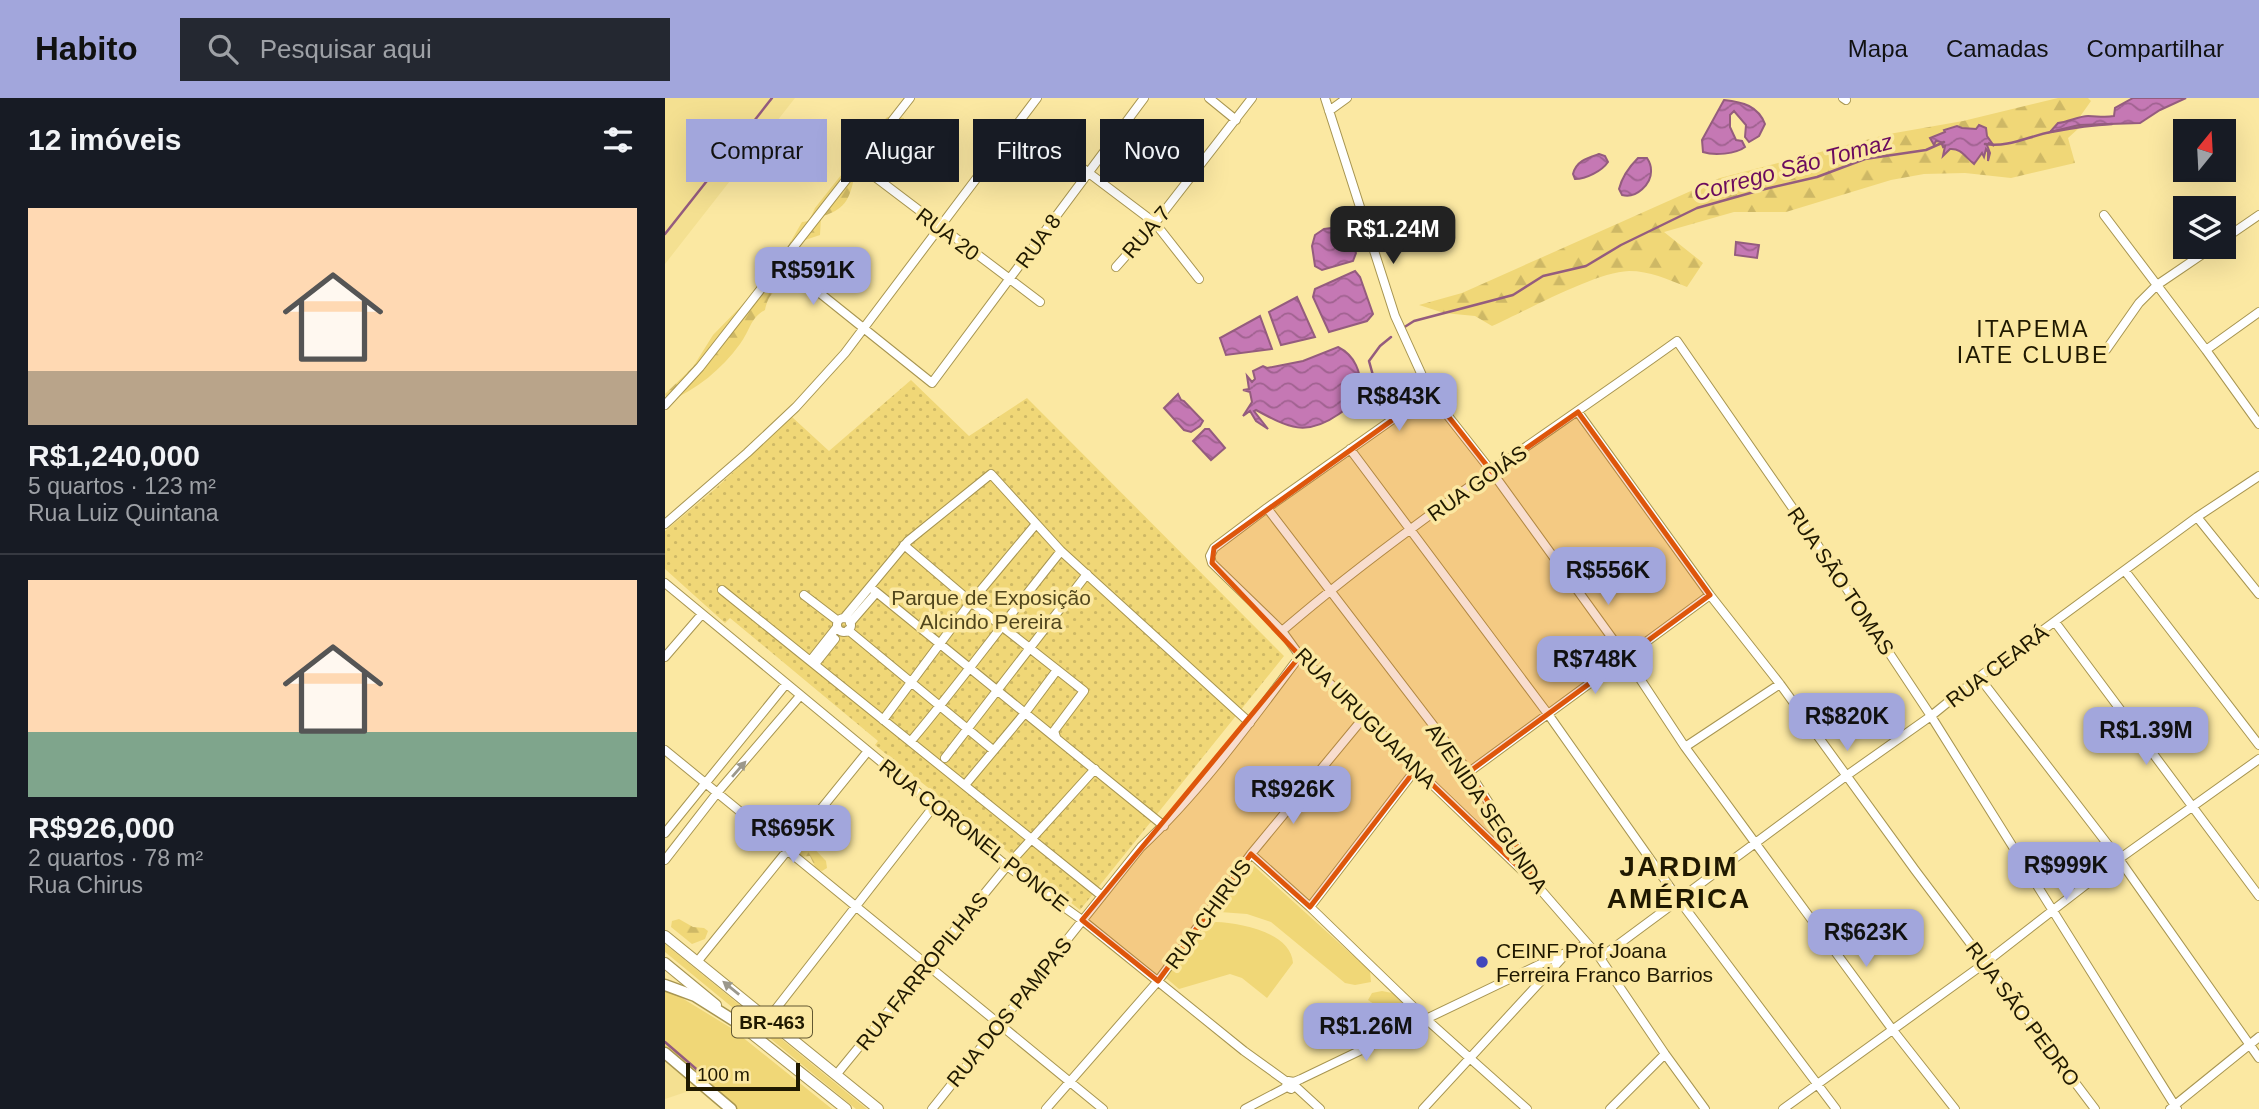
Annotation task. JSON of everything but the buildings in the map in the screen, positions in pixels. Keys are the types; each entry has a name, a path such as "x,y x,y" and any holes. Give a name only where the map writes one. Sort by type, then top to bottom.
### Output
{"highway":[{"path":"665,985 695,996 741,1025"},
{"path":"665,1053 731,1109"}],"main road":[{"name":"BR-463","path":"665,936 878,1109"},
{"name":"BR-463","path":"665,963 846,1109"}],"street":[{"path":"893,119 910,98"},
{"path":"1021,119 1037,98"},
{"name":"RUA 8","path":"864,329 932,383 1144,98"},
{"path":"1209,98 1236,120"},
{"name":"RUA 7","path":"1116,267 1155,223 1252,98"},
{"path":"1325,98 1395,316 1430,393 1492,472 1756,844 1892,1029 1955,1109"},
{"path":"1329,111 1347,98"},
{"path":"1086,170 1155,223 1199,279"},
{"path":"665,405 700,367 844,182"},
{"name":"RUA 20","path":"881,182 1040,302"},
{"path":"665,524 796,407 845,354 975,182"},
{"path":"2104,215 2256,414 2259,425"},
{"path":"2236,231 2259,215"},
{"path":"2106,351 2139,303 2157,285 2195,259"},
{"path":"781,262 864,329"},
{"path":"2206,350 2259,312"},
{"name":"RUA GOIÁS","path":"1282,631 1329,590 1411,529 1677,341"},
{"name":"RUA SÃO TOMAS","path":"1677,341 1803,523 1931,716 2174,1108"},
{"path":"1267,508 1430,393"},
{"name":"RUA SÃO PEDRO","path":"1578,412 1710,595 1780,684 2095,1109"},
{"path":"1350,449 1548,714 1679,900 1836,1109"},
{"path":"813,662 873,590 904,545 991,474 1061,551 1249,723"},
{"name":"RUA CEARÁ","path":"1600,958 2197,517 2259,476"},
{"name":"RUA URUGUAIANA","path":"1267,508 1214,548 1210,556 1212,563 1282,631 1300,656 1366,716 1416,769 1533,881"},
{"name":"AVENIDA SEGUNDA","path":"1267,508 1469,772 1529,865 1533,881 1600,958 1705,1109"},
{"path":"2197,517 2259,594"},
{"path":"883,720 971,602 1036,524"},
{"path":"904,545 1083,691 1054,731 1056,737"},
{"path":"911,741 1061,551"},
{"path":"2125,571 2259,745"},
{"path":"944,758 1087,574"},
{"name":"RUA CORONEL PONCE","path":"665,583 1007,866 1082,920 1320,1109"},
{"path":"722,590 1102,896"},
{"path":"873,590 1164,826"},
{"path":"804,594 993,750"},
{"path":"1469,772 1710,595"},
{"path":"665,657 702,614"},
{"path":"2055,622 2259,896"},
{"name":"RUA DOS PAMPAS","path":"932,1109 1141,847 1164,826 1300,656"},
{"path":"965,785 1057,670"},
{"path":"1979,677 2119,859 2259,1058"},
{"path":"665,833 786,684"},
{"path":"1685,747 1780,684"},
{"path":"665,860 717,793 800,696"},
{"name":"RUA CHIRUS","path":"1046,1109 1159,981 1251,854 1366,716"},
{"path":"665,750 1103,1109"},
{"path":"697,962 868,751"},
{"path":"1783,1109 1985,963 2119,859 2259,759"},
{"name":"RUA FARROPILHAS","path":"837,1075 1007,866 1095,769"},
{"path":"1310,907 1416,769"},
{"path":"768,1019 934,806"},
{"path":"1251,854 1426,1019 1527,1109"},
{"path":"1245,1109 1426,1019 1588,944"},
{"path":"1423,1109 1565,954"},
{"path":"2174,1108 2259,1037"},
{"path":"1610,1109 1665,1054"}],"highlighted area":[{"path":"1430,393 1492,472 1578,412 1710,595 1469,772 1529,865 1533,881 1416,769 1310,907 1251,854 1158,981 1082,920 1300,656 1212,563 1214,548"}],"shaded area":[{"path":"665,98 795,98 779,119 686,119 686,182 729,182 665,264"},
{"path":"665,1056 701,1087 665,1099"}],"green space":[{"path":"2058,98 2088,98 2091,101 2079,118 2079,128 2068,138 2075,163 2011,178 1965,173 1924,174 1891,180 1786,212 1734,212 1664,232 1703,263 1687,287 1644,272 1615,273 1560,293 1492,326 1475,316 1444,313 1419,305 1462,293 1720,178 1889,134 1963,121"},
{"path":"895,116 904,118 885,119"},
{"path":"841,175 841,182 853,182 844,204 821,217 820,235 802,241 795,252 798,260 788,268 769,297 765,310 753,321 733,353 708,378 668,402 665,394 693,367 713,335 752,295 768,267 775,263 787,248 802,222 809,221 815,208"},
{"name":"Parque de Exposição Alcindo Pereira","path":"911,380 969,436 1027,398 1284,656 1080,910 875,745 878,741 730,618 725,623 665,569 665,531 715,489 792,417 829,451"},
{"path":"823,822 834,828 821,845 819,838 815,836 817,823"},
{"path":"806,840 826,861 827,868 822,871 816,869 810,856 795,855 796,846 800,841"},
{"path":"1254,866 1370,971 1371,982 1355,985 1345,983 1271,922 1247,914 1220,912 1219,909"},
{"path":"679,919 708,931 705,939 692,944 671,927 672,921"},
{"path":"1216,922 1238,924 1263,931 1290,952 1293,963 1267,998 1242,978 1230,974 1179,989 1165,977 1204,926"},
{"path":"665,944 867,1109 856,1109 665,952"},
{"path":"665,990 731,1028 832,1109 737,1109 665,1047"},
{"path":"1372,993 1392,993 1414,1013 1414,1018 1361,1044 1327,1020 1334,1010 1351,1022 1379,1011 1377,1006 1368,1000"}],"water":[{"path":"2133,98 2186,98 2140,123 2079,125 2050,132 2058,123 2081,117 2114,116 2115,108"},
{"path":"1724,100 1749,106 1765,124 1759,136 1749,142 1745,137 1746,125 1734,111 1730,115 1730,127 1736,140 1742,141 1745,147 1725,154 1703,152 1702,140"},
{"path":"1979,125 1986,128 1987,136 1994,146 1989,143 1987,145 1990,153 1988,161 1986,149 1984,157 1982,153 1974,164 1954,149 1950,149 1943,156 1945,146 1936,141 1934,145 1930,138 1957,126 1976,129"},
{"path":"1599,154 1605,156 1608,162 1589,176 1575,179 1574,170 1579,163"},
{"path":"1638,158 1647,158 1651,170 1649,180 1638,193 1622,195 1619,189 1622,180"},
{"path":"1339,227 1347,233 1356,253 1353,261 1322,270 1315,266 1312,246 1315,235 1324,229"},
{"path":"1736,242 1759,245 1757,258 1735,255"},
{"path":"1355,271 1360,277 1373,314 1367,321 1329,332 1313,297 1315,289"},
{"path":"1297,297 1315,337 1281,345 1269,312"},
{"path":"1260,316 1272,349 1226,355 1220,338"},
{"path":"1338,347 1349,355 1356,365 1362,390 1355,401 1343,411 1317,426 1307,428 1288,425 1256,410 1254,411 1268,429 1256,421 1250,411 1243,416 1252,402 1250,392 1243,390 1249,389 1247,376 1252,382 1255,379 1253,371 1263,366 1267,368 1303,361"},
{"path":"1178,394 1203,421 1191,432 1184,430 1164,408"},
{"path":"1205,429 1209,429 1225,448 1211,460 1193,441"}],"waterway":[{"path":"756,119 772,98"},
{"name":"Corrego São Tomaz","path":"1985,144 2010,143 2059,131 2112,124"},
{"name":"Corrego São Tomaz","path":"1403,328 1414,321 1513,295 1543,276 1586,266 1621,245 1697,208 1817,177 1865,159 1926,150 1944,142"},
{"path":"665,234 706,182"},
{"name":"Corrego São Tomaz","path":"1384,415 1369,361 1391,337"},
{"path":"665,1042 709,1080"}],"place":[{"name":"CEINF Prof Joana Ferreira Franco Barrios","path":"1482,962"}],"district":[{"name":"ITAPEMA IATE CLUBE","path":"2033,342"},
{"name":"JARDIM AMÉRICA","path":"1679,882"}]}
